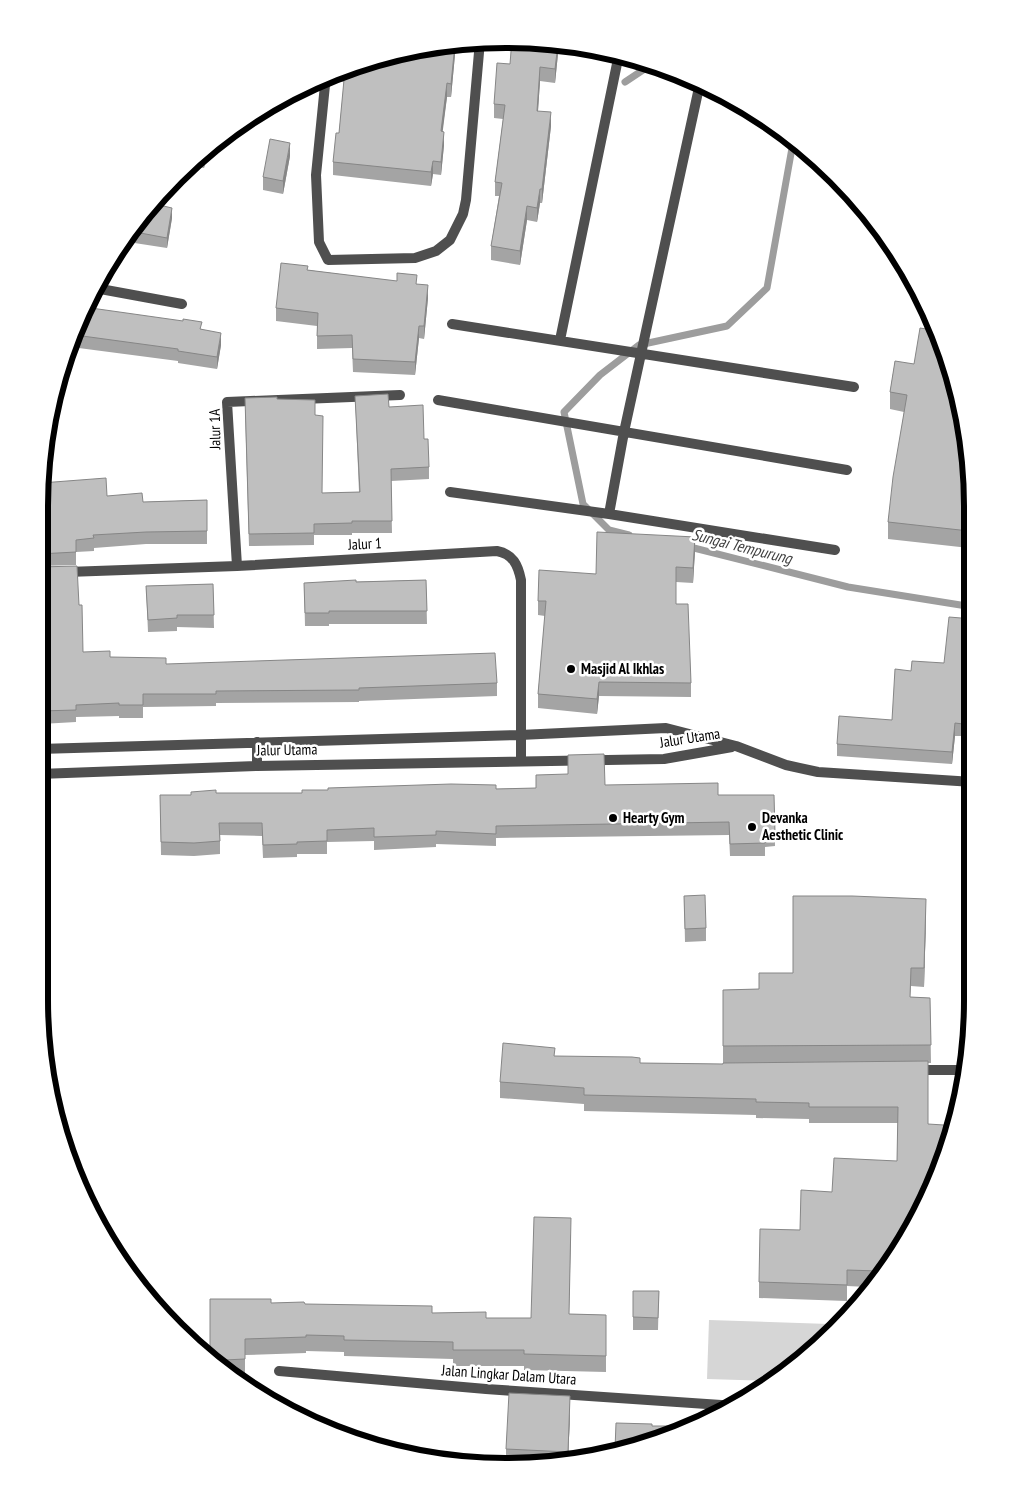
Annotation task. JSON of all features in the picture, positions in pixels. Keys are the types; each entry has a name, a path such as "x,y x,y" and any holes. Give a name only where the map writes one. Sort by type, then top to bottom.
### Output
{"street":[{"path":"325,85 316,175 319,242 328,260 415,258 436,251 450,240 463,214 469,177 479,48"},
{"path":"560,340 617,61"},
{"path":"609,514 624,432 698,90"},
{"path":"102,289 182,304"},
{"path":"452,324 854,387"},
{"name":"Jalur 1A","path":"236,566 227,402 400,395"},
{"path":"438,400 847,470"},
{"path":"450,492 609,514 835,550"},
{"name":"Jalur 1","path":"48,573 236,566 504,552 518,566 521,580 521,761"},
{"name":"Jalur Utama","path":"48,749 520,735 666,728 736,746"},
{"path":"257,742 257,766"},
{"path":"736,746 786,765 818,772 964,781"},
{"name":"Jalur Utama","path":"48,774 257,766 664,758 736,746"},
{"path":"907,1070 959,1070"},
{"name":"Jalan Lingkar Dalam Utara","path":"279,1371 486,1389 720,1405"}],"shaded area":[{"path":"709,1320 829,1324 808,1345 761,1381 707,1379"}],"building":[{"path":"511,48 557,50 555,69 540,67 537,111 551,112 542,189 540,189 537,208 527,206 520,251 491,246 502,183 495,182 505,105 494,104 497,63 510,64"},
{"path":"454,50 451,84 447,83 441,131 444,132 441,162 433,161 431,172 333,162 336,133 339,133 344,77 387,63"},
{"path":"270,139 290,143 283,181 263,177"},
{"path":"160,205 172,208 167,238 138,233"},
{"path":"281,263 308,266 307,270 397,281 397,273 417,275 416,284 428,285 424,326 419,326 415,362 353,359 352,335 317,336 318,313 276,308"},
{"path":"93,308 202,322 200,329 221,333 217,357 178,351 178,349 80,336"},
{"path":"920,328 929,329 949,387 956,417 964,476 964,530 888,522 893,477 907,395 890,392 895,361 914,364"},
{"path":"388,394 389,407 423,405 424,439 428,439 429,467 391,469 392,521 352,521 352,523 314,524 314,533 249,534 245,398 277,397 277,399 315,400 315,415 323,416 322,493 360,492 355,396"},
{"path":"106,478 107,496 142,493 143,502 207,500 207,531 93,535 94,538 76,540 76,552 48,554 48,482"},
{"path":"597,532 695,537 693,568 676,567 676,604 688,604 691,683 599,682 597,699 538,694 546,601 538,601 539,570 596,574"},
{"path":"77,566 79,605 82,605 83,652 110,651 110,657 166,658 166,664 495,653 497,683 359,688 359,690 216,691 216,694 143,694 143,705 119,705 119,703 76,705 76,710 48,711 48,567"},
{"path":"356,580 356,582 426,580 427,611 329,611 329,613 305,613 304,583"},
{"path":"213,584 214,615 177,615 177,618 148,620 146,586"},
{"path":"949,617 964,618 963,724 955,723 952,752 837,744 839,716 892,720 895,669 911,671 912,661 944,663"},
{"path":"604,754 605,785 718,783 718,795 774,795 775,833 765,834 765,843 730,844 729,822 496,826 496,834 436,831 436,835 374,837 374,828 327,830 327,841 263,845 262,823 219,823 220,841 194,843 161,842 160,795 191,795 191,792 216,790 216,793 302,793 302,790 328,790 328,788 451,784 496,785 496,789 536,788 536,775 568,774 568,755"},
{"path":"705,895 706,928 685,929 684,896"},
{"path":"793,896 926,899 924,968 911,968 910,997 930,998 931,1045 723,1046 723,990 759,989 759,973 793,973"},
{"path":"503,1043 555,1048 554,1056 632,1057 640,1058 640,1063 723,1064 928,1061 928,1124 944,1125 944,1135 930,1175 917,1203 903,1229 876,1271 847,1270 847,1285 759,1282 760,1229 800,1230 801,1190 832,1192 834,1158 897,1161 898,1107 809,1107 809,1103 756,1102 756,1099 584,1095 584,1088 500,1082"},
{"path":"534,1217 571,1218 569,1314 606,1315 606,1356 524,1354 524,1350 453,1350 453,1342 344,1340 344,1336 306,1335 306,1337 245,1339 245,1359 224,1361 210,1350 210,1299 271,1299 271,1303 304,1302 305,1304 432,1306 432,1313 486,1312 486,1318 531,1318"},
{"path":"633,1291 659,1291 658,1318 633,1317"},
{"path":"509,1393 570,1396 568,1452 506,1449"},
{"path":"616,1423 675,1426 625,1443 615,1445"}],"waterway":[{"name":"Sungai Tempurung","path":"625,82 644,69"},
{"name":"Sungai Tempurung","path":"629,535 609,530 583,504 564,412 600,375 639,345 727,326 767,288 792,148"},
{"name":"Sungai Tempurung","path":"686,546 848,587 964,606"}],"place":[{"name":"Masjid Al Ikhlas","path":"571,669"},
{"name":"Hearty Gym","path":"613,818"},
{"name":"Devanka Aesthetic Clinic","path":"752,827"}]}
